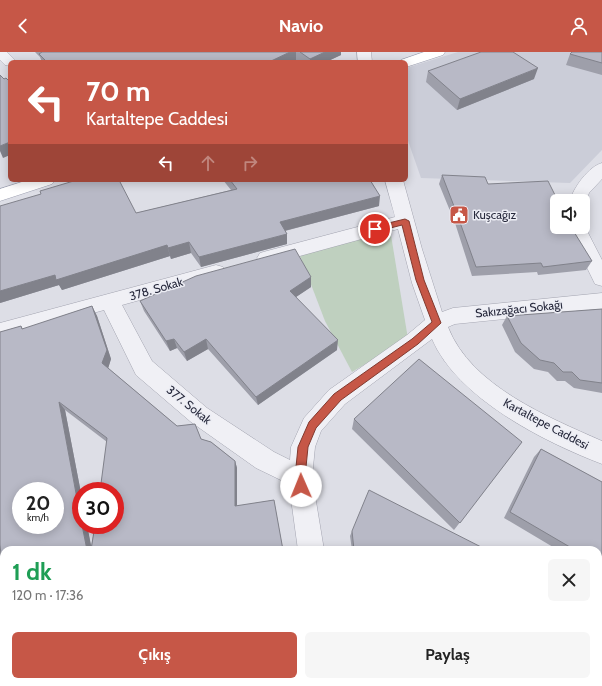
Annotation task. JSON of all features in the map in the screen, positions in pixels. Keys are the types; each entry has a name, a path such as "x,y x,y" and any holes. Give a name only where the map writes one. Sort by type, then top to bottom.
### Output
{"main road":[{"path":"408,62 438,52"},
{"path":"0,195 40,182"}],"street":[{"path":"0,53 8,60"},
{"path":"580,194 602,168"},
{"name":"Kartaltepe Caddesi","path":"395,182 420,280 442,340 454,359 479,385 513,409 557,433 602,453"},
{"path":"252,262 405,221"},
{"path":"580,234 602,279"},
{"name":"378. Sokak","path":"0,331 230,268"},
{"name":"Sakızağacı Sokağı","path":"311,546 300,477 303,447 312,425 337,397 415,341 436,323 453,316 602,301"},
{"name":"377. Sokak","path":"110,302 144,368 198,415 265,460 300,477"}],"shaded area":[{"path":"458,52 602,52 602,150 570,183 421,178 408,141 408,67"}],"green space":[{"path":"390,229 408,339 352,372 325,321 299,253"}],"building":[{"path":"42,52 290,52 273,60 45,60 39,54"},
{"path":"300,52 325,52 310,59"},
{"path":"481,52 513,52 538,68 460,99 428,71"},
{"path":"572,52 602,52 602,63 570,54"},
{"path":"0,75 4,79 6,78 8,80 8,143 0,146"},
{"path":"442,175 485,177 488,184 548,181 554,194 550,194 550,234 575,234 592,261 543,267 541,263 476,267"},
{"path":"70,182 120,182 136,213 237,189 232,182 371,182 380,196 280,222 287,234 199,257 189,242 168,248 167,245 56,280 55,275 0,291 0,206 41,194 40,191"},
{"path":"295,249 311,277 290,291 338,340 256,397 206,339 184,352 174,339 166,341 140,301 196,276"},
{"path":"92,306 107,350 102,363 177,426 195,424 201,439 211,442 235,461 235,506 274,500 282,546 92,546 94,534 124,534 124,482 101,482 107,438 59,402 74,482 72,482 72,534 84,534 86,546 0,546 0,332 21,326 22,329"},
{"path":"602,309 602,383 580,380 572,372 563,372 554,363 540,360 521,343 507,316"},
{"path":"419,359 522,442 460,523 354,419"},
{"path":"541,449 602,482 602,546 568,546 510,512"},
{"path":"369,490 479,546 354,546 352,531"}],"place":[{"name":"Kuşcağız","path":"459,215"}],"route":[{"path":"301,486 300,477 303,447 312,425 337,397 415,341 436,323 420,280 405,221 375,229"}]}
